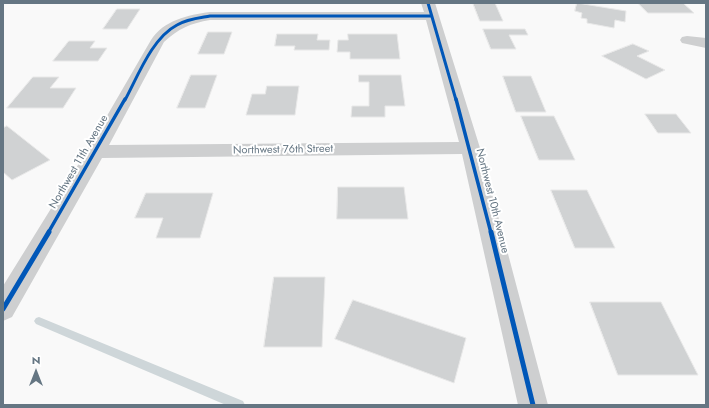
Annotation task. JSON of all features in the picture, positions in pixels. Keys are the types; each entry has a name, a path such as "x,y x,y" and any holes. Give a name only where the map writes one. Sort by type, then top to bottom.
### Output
{"street":[{"name":"Northwest 11th Avenue","path":"3,309 96,152 158,40 171,26 191,19 210,16 429,10"},
{"name":"Northwest 10th Avenue","path":"429,10 470,148 533,405"},
{"path":"688,40 706,43"},
{"name":"Northwest 76th Street","path":"96,152 470,148"}],"building":[{"path":"473,3 495,3 503,21 480,21"},
{"path":"577,3 626,11 625,22 615,20 614,28 587,23 587,19 581,18 582,13 575,11"},
{"path":"638,3 683,3 694,13 648,13"},
{"path":"117,9 140,9 127,29 103,29"},
{"path":"483,29 525,29 528,35 509,35 516,49 491,49"},
{"path":"208,32 232,32 224,54 198,54"},
{"path":"277,34 318,34 317,40 330,40 329,50 294,50 295,46 275,46"},
{"path":"348,34 397,34 400,59 350,59 350,52 337,52 338,40 348,40"},
{"path":"69,41 95,41 90,48 107,48 98,61 53,61"},
{"path":"633,44 649,51 637,56 665,70 646,79 602,56"},
{"path":"191,75 217,75 205,108 177,108"},
{"path":"359,75 401,75 405,106 385,106 385,117 351,117 352,106 369,106 369,82 359,82"},
{"path":"503,76 531,76 546,112 516,112"},
{"path":"33,77 59,77 50,88 76,88 63,108 7,108"},
{"path":"267,86 299,86 295,115 246,115 252,94 265,94"},
{"path":"645,114 676,114 691,133 658,133"},
{"path":"521,116 554,116 575,160 539,160"},
{"path":"7,126 50,160 12,180 3,172 3,128"},
{"path":"338,187 404,187 408,219 337,219"},
{"path":"551,190 587,190 615,248 575,248"},
{"path":"146,193 213,193 200,238 156,238 163,218 135,218"},
{"path":"274,277 325,277 322,347 264,347"},
{"path":"353,300 466,338 454,383 335,339"},
{"path":"590,302 661,302 698,375 618,375"}],"waterway":[{"path":"39,321 239,405"}],"cycle path":[{"path":"428,3 470,148 533,405"},
{"path":"3,309 96,152 158,40 176,25 188,20 210,16 431,16"}]}
